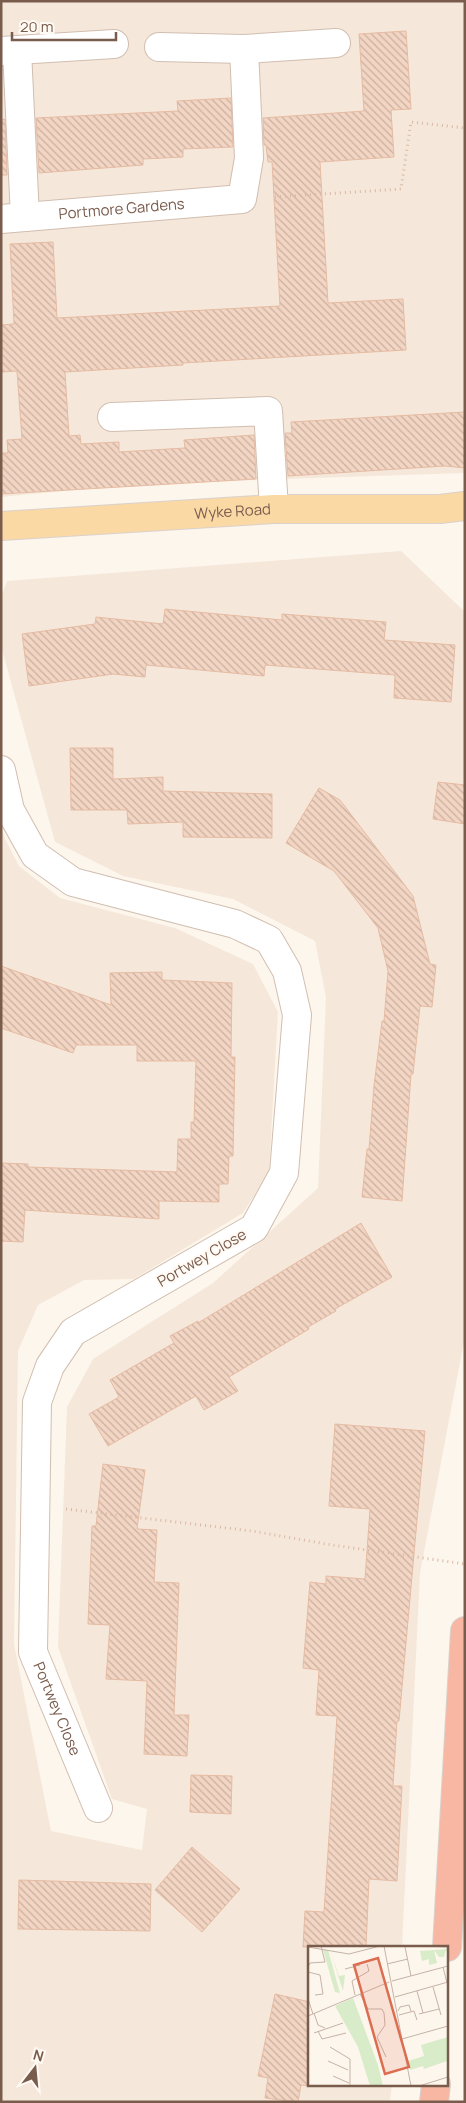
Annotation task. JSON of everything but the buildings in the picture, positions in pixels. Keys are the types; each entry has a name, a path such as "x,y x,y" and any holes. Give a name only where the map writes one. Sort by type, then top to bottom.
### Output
{"highway":[{"path":"447,1946 460,1810 457,1745 465,1631"},
{"path":"434,2102 436,2086"}],"main road":[{"name":"Wyke Road","path":"1,526 274,509 440,509 465,506"}],"street":[{"path":"159,47 244,48 336,43"},
{"path":"13,218 9,51 114,44"},
{"path":"242,199 249,158 244,48"},
{"name":"Portmore Gardens","path":"13,218 242,199"},
{"path":"112,417 268,411 274,509"},
{"name":"Portwey Close","path":"1,770 10,810 36,855 73,882 235,924 269,940 288,971 298,1015 284,1172 254,1228 73,1332 50,1366 36,1402 33,1652 98,1808"}],"path":[{"path":"242,199 401,190 411,122 465,128"},
{"path":"35,1505 252,1531 332,1546 465,1564"}],"shaded area":[{"path":"1,1 465,1 465,473 137,484 1,497"},
{"path":"401,551 465,612 465,1336 420,1573 402,1946 308,1946 308,2086 392,2086 390,2102 1,2102 1,825 5,839 19,866 60,898 175,928 253,964 278,1012 269,1173 243,1213 134,1279 84,1280 38,1305 18,1351 14,1644 51,1831 142,1850 147,1809 112,1799 58,1647 67,1407 93,1359 213,1283 318,1188 326,997 315,941 233,899 123,876 55,842 1,646 1,597 7,581"}]}
